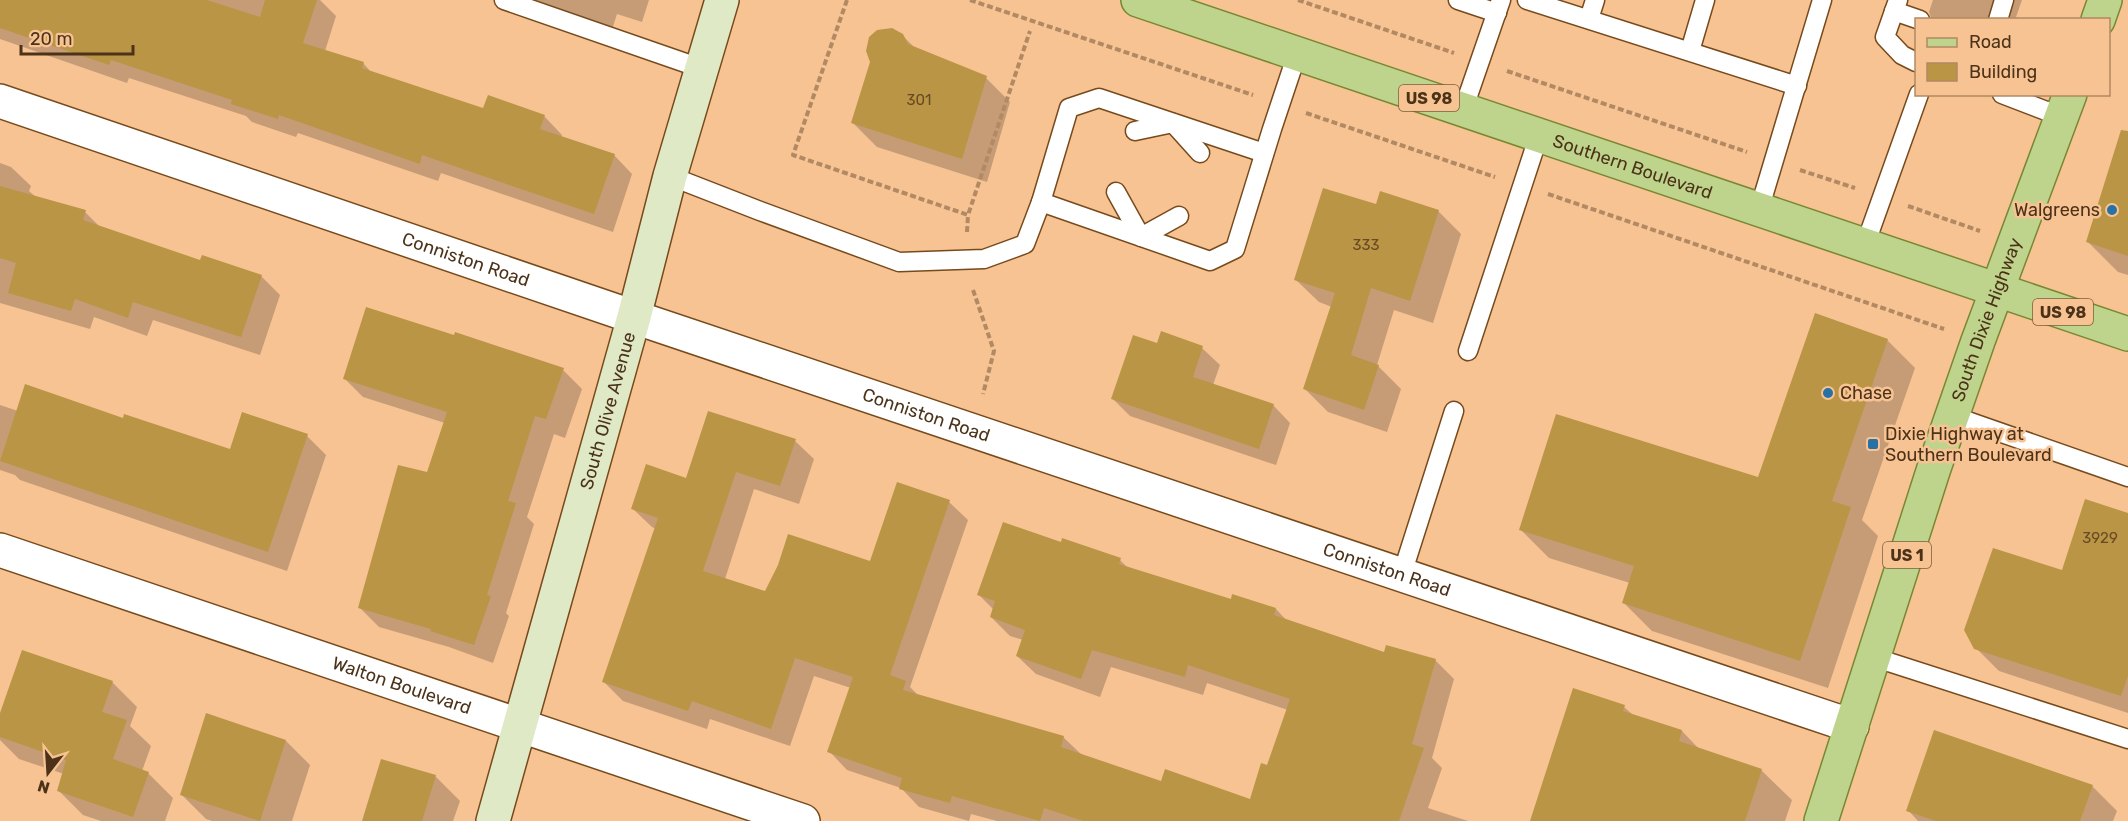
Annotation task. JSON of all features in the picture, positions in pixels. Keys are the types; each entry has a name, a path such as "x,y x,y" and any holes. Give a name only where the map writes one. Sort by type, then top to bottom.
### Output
{"main road":[{"name":"Southern Boulevard","path":"1138,0 2128,334"},
{"path":"2099,18 2105,0"},
{"name":"South Dixie Highway","path":"1821,821 1978,341 2066,106"}],"street":[{"name":"South Olive Avenue","path":"493,821 634,316 670,176 722,0"},
{"name":"Conniston Road","path":"0,101 1852,726"},
{"name":"Walton Boulevard","path":"0,550 803,821"}],"lane":[{"path":"504,0 703,69"},
{"path":"1458,0 1499,6 1463,110"},
{"path":"1527,0 1797,86"},
{"path":"1589,19 1596,0"},
{"path":"1690,51 1705,0"},
{"path":"1759,210 1822,0"},
{"path":"1999,18 2004,0"},
{"path":"1915,61 1902,55 1885,37 1896,5 1917,18"},
{"path":"1041,202 1210,261 1235,249 1297,54"},
{"path":"1865,245 1918,96"},
{"path":"2013,96 2066,106"},
{"path":"670,176 760,212 899,262 984,259 1026,244 1069,108 1099,98 1264,153"},
{"path":"1135,131 1173,123"},
{"path":"1173,123 1200,153"},
{"path":"1468,351 1539,135"},
{"path":"1116,192 1141,237"},
{"path":"1141,237 1179,216"},
{"path":"1402,574 1454,411"},
{"path":"1953,416 2128,477"},
{"path":"1874,657 2128,740"}],"path":[{"path":"847,0 793,155 968,215"},
{"path":"970,0 1978,341"},
{"path":"1298,0 2015,243"},
{"path":"967,237 968,215 1030,31"},
{"path":"973,290 994,351 983,394"}],"building":[{"path":"0,0 207,0 260,17 265,0 317,0 303,43 364,62 362,68 483,108 488,95 545,115 540,129 615,154 594,214 422,155 420,164 279,115 278,119 231,104 232,100 111,60 109,65 0,28"},
{"path":"892,28 903,34 908,44 987,76 962,159 851,123 870,62 866,51 869,37 877,30"},
{"name":"Walgreens","path":"2121,130 2128,131 2128,256 2086,242"},
{"path":"0,186 86,210 83,220 200,260 202,255 262,275 241,337 133,302 128,318 75,299 71,311 8,293 16,263 0,258"},
{"path":"1323,188 1376,204 1380,191 1439,210 1410,301 1371,288 1351,355 1379,365 1364,410 1303,389 1335,293 1294,280"},
{"path":"366,307 454,335 455,332 564,368 546,419 535,416 508,501 516,503 487,595 491,596 474,645 430,631 431,629 358,608 398,465 427,472 447,412 343,379"},
{"path":"1815,313 1888,339 1832,501 1851,507 1800,661 1622,603 1634,566 1519,530 1556,414 1758,477"},
{"path":"1161,331 1203,346 1193,377 1274,404 1259,449 1111,399 1133,335 1157,343"},
{"path":"25,384 123,418 124,414 230,449 242,412 308,434 268,552 0,461"},
{"path":"708,411 796,439 780,486 736,472 703,571 765,591 778,565 788,534 870,561 897,482 950,500 890,675 906,681 903,690 1064,736 1061,747 1161,781 1165,769 1250,799 1261,763 1267,765 1290,699 1188,665 1185,677 1092,650 1081,679 1016,656 1025,630 990,617 995,601 977,595 1003,522 1061,542 1062,538 1121,558 1119,564 1231,599 1232,594 1276,608 1274,615 1384,652 1386,645 1436,659 1412,744 1424,748 1399,821 1083,821 1044,808 1040,821 952,796 950,803 899,789 902,778 827,752 853,677 795,658 771,729 692,701 688,711 602,682 658,518 631,509 646,464 686,478"},
{"path":"2085,499 2128,513 2128,676 2121,696 1974,649 1964,630 1993,548 2062,570"},
{"path":"22,650 113,681 102,712 127,720 113,759 149,772 133,817 57,791 66,760 0,737 0,713"},
{"path":"1573,688 1625,705 1623,711 1682,730 1679,741 1762,769 1745,821 1530,821"},
{"path":"206,713 286,740 260,821 180,795"},
{"path":"1934,730 2093,785 2080,821 1936,821 1906,811"},
{"path":"381,759 436,775 422,821 362,821"}],"place":[{"name":"Walgreens","path":"2112,210"},
{"name":"Chase","path":"1828,393"},
{"name":"Dixie Highway at Southern Boulevard","path":"1873,444"}]}
